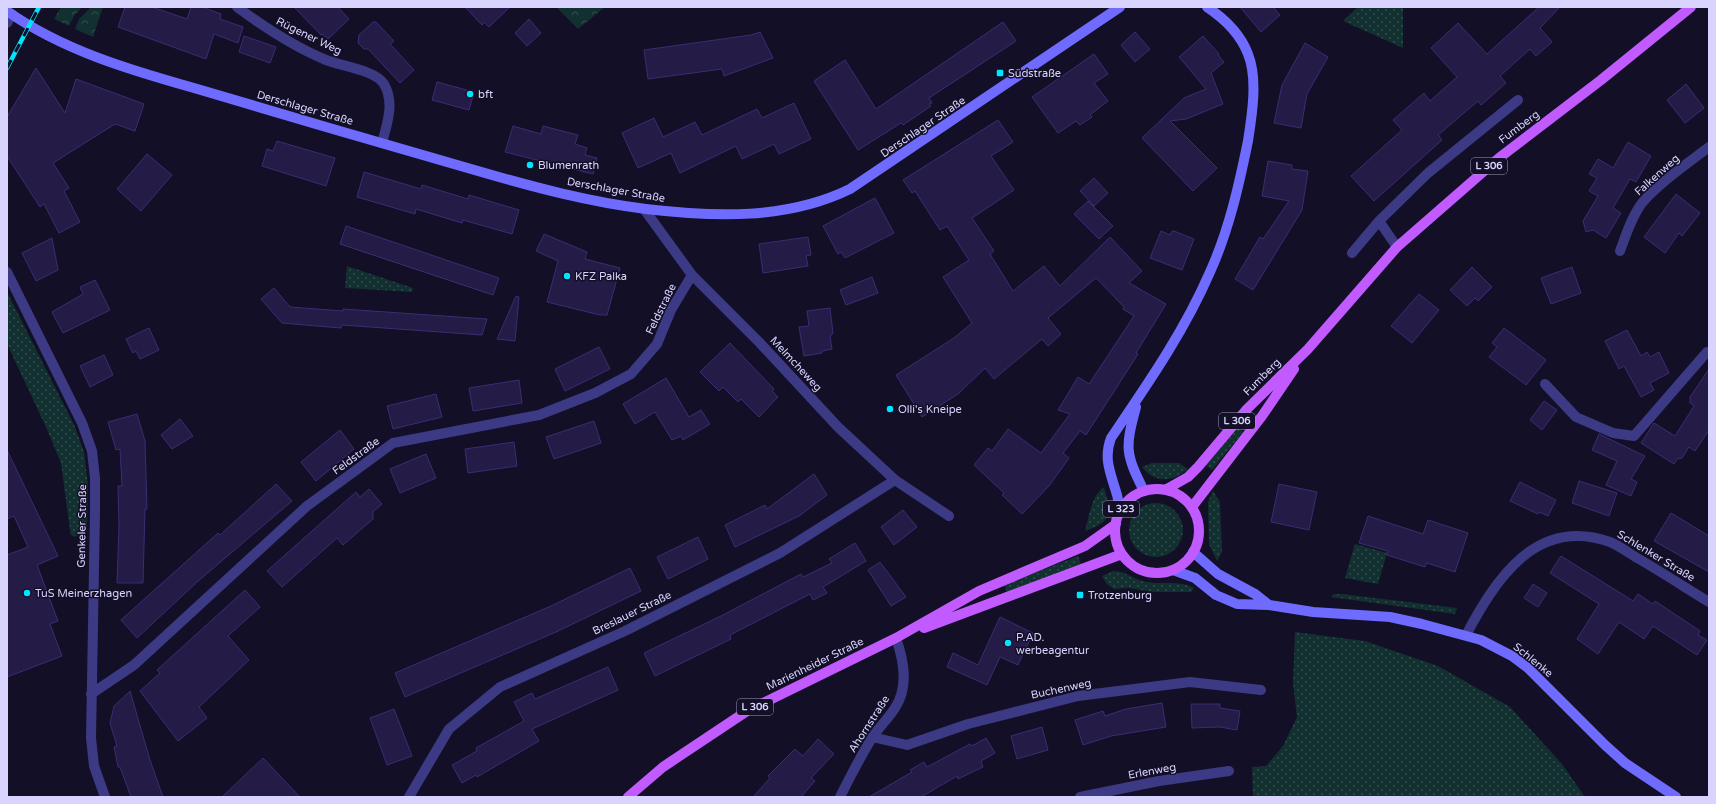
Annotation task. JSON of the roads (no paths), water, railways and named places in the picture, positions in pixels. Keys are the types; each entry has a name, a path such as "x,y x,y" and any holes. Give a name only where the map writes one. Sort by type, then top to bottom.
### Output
{"main road":[{"name":"Derschlager Straße","path":"9,16 66,44 104,60 151,76 537,188 644,209 729,215 762,213 804,206 833,198 850,190 1120,7"},
{"name":"L 323","path":"1119,514 1118,496 1109,471 1106,455 1111,438 1166,356 1210,272 1242,174 1250,129 1253,92 1252,68 1249,54 1242,39 1230,25 1207,7"},
{"name":"Fumberg","path":"1165,490 1188,477 1198,467 1247,410 1308,349 1397,247 1499,158 1601,80 1691,7"},
{"name":"Fumberg","path":"1192,507 1262,416 1308,349"},
{"name":"L 323","path":"1138,399 1127,447 1132,467 1144,491"},
{"name":"L 323","path":"1122,554 1117,544 1116,524 1119,514 1125,504 1134,496 1144,491 1165,490 1180,496 1192,507"},
{"path":"1122,554 1133,565 1149,572 1165,572 1173,570 1185,563 1194,552 1199,534 1197,516 1192,507"},
{"name":"Marienheider Straße","path":"628,797 663,767 747,711 896,638 979,591 1085,546 1116,524"},
{"name":"Schlenke","path":"1194,552 1218,574 1255,594 1268,605"},
{"name":"Marienheider Straße","path":"896,638 1122,554"},
{"name":"Schlenke","path":"1173,570 1194,578 1216,595 1237,604 1268,605 1314,612 1390,617 1466,635 1496,647 1528,668 1605,745 1625,762 1676,797"}],"street":[{"name":"Rügener Weg","path":"236,7 267,29 304,50 326,60 375,76 384,83 390,99 389,117 382,143"},
{"path":"1352,253 1379,221 1428,173 1518,100"},
{"name":"Falkenweg","path":"1620,250 1628,229 1642,203 1672,176 1709,147"},
{"name":"Melmcheweg","path":"644,209 692,276 759,342 838,427 895,480 949,516"},
{"path":"1379,221 1397,247"},
{"name":"Genkeler Straße","path":"7,272 71,398 92,451 95,478 95,511 91,738 94,766 105,797"},
{"name":"Feldstraße","path":"91,694 134,665 307,506 393,443 539,415 595,393 631,374 657,344 671,310 692,276"},
{"path":"1545,384 1576,416 1613,433 1634,436 1707,352"},
{"name":"Breslauer Straße","path":"409,797 449,729 500,687 625,631 780,553 895,480"},
{"name":"Schlenker Straße","path":"1466,635 1482,606 1511,565 1533,548 1558,538 1585,536 1611,542 1709,602"},
{"name":"Ahornstraße","path":"840,797 872,737 895,709 903,692 905,684 901,652 896,638"},
{"name":"Buchenweg","path":"872,737 907,745 968,724 1078,696 1190,682 1261,690"},
{"name":"Erlenweg","path":"1080,797 1159,781 1229,770"}],"railway":[{"path":"7,68 39,7"}],"place":[{"name":"Südstraße","path":"1000,73"},
{"name":"bft","path":"470,94"},
{"name":"Blumenrath","path":"530,165"},
{"name":"KFZ Palka","path":"567,276"},
{"name":"Olli's Kneipe","path":"890,409"},
{"name":"TuS Meinerzhagen","path":"27,593"},
{"name":"Trotzenburg","path":"1080,595"},
{"name":"P.AD. werbeagentur","path":"1008,643"}]}
